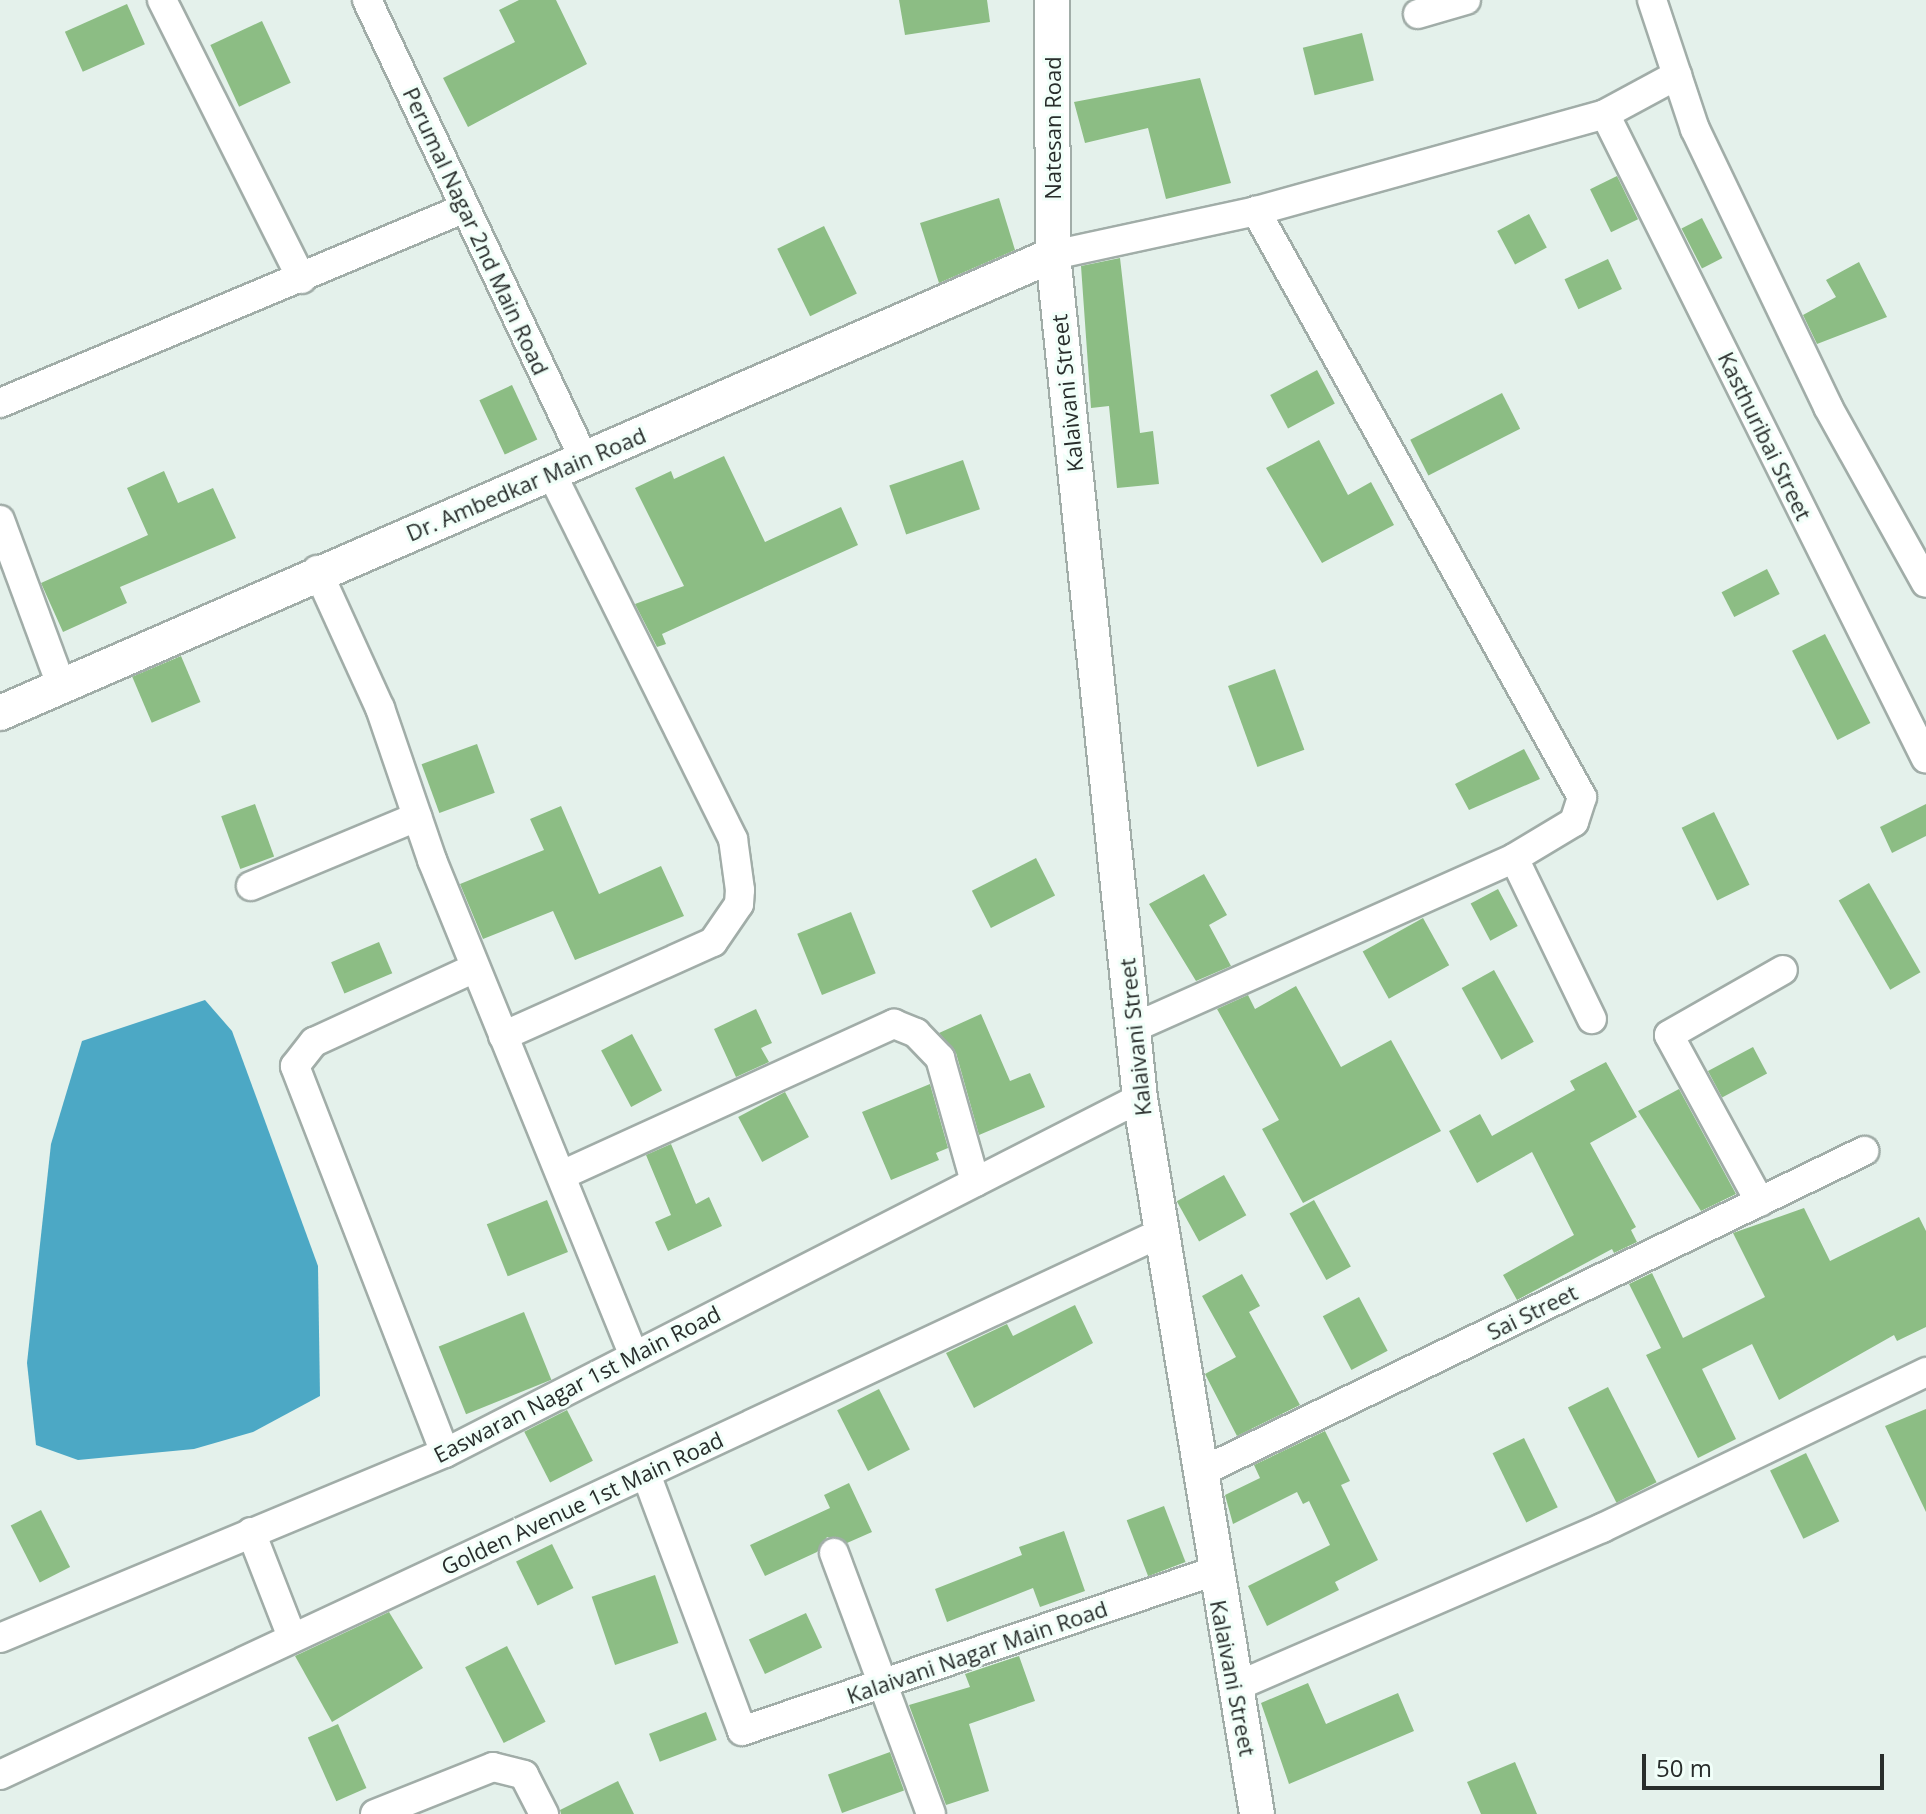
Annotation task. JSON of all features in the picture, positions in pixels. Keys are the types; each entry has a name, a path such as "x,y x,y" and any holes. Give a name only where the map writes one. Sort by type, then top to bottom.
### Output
{"street":[{"path":"162,0 302,279"},
{"name":"Perumal Nagar 2nd Main Road","path":"367,0 585,461"},
{"name":"Natesan Road","path":"1052,0 1053,255"},
{"path":"1418,14 1466,0"},
{"path":"1652,0 1695,129 1821,393 1926,583"},
{"path":"1053,255 1256,211 1605,114 1677,75"},
{"name":"Kasthuribai Street","path":"1605,114 1926,759"},
{"path":"0,403 302,279 465,208"},
{"path":"1133,1028 1514,858 1574,822 1582,797 1256,211"},
{"name":"Dr. Ambedkar Main Road","path":"0,713 317,570 585,461 1053,255"},
{"name":"Kalaivani Street","path":"1053,255 1140,1098 1201,1472 1213,1572 1237,1686 1257,1814"},
{"path":"503,1036 713,942 739,904 733,839 552,474"},
{"path":"0,520 61,685"},
{"path":"317,570 380,708 417,817 475,968 634,1356"},
{"path":"251,886 417,817"},
{"path":"1514,858 1592,1019"},
{"path":"445,1453 295,1066 314,1042 475,968"},
{"path":"1760,1202 1669,1035 1783,970"},
{"path":"562,1175 894,1024 916,1033 940,1058 975,1182"},
{"name":"Easwaran Nagar 1st Main Road","path":"0,1638 445,1453 1140,1098"},
{"name":"Sai Street","path":"1201,1472 1864,1151"},
{"name":"Golden Avenue 1st Main Road","path":"0,1775 1163,1232"},
{"path":"1237,1686 1602,1528 1926,1372"},
{"name":"Kalaivani Nagar Main Road","path":"646,1474 742,1731 1213,1572"},
{"path":"251,1532 292,1637"},
{"path":"834,1553 880,1684 931,1814"},
{"path":"394,1810 493,1767 510,1768 524,1775 544,1814"}],"water":[{"path":"205,1000 232,1031 318,1266 320,1396 253,1432 194,1449 78,1460 36,1445 27,1363 51,1144 82,1041"}],"building":[{"path":"519,0 556,0 587,64 468,127 443,78 515,42 499,10"},
{"path":"899,0 987,0 990,22 905,35"},
{"path":"127,4 145,44 83,72 65,32"},
{"path":"262,21 291,83 239,107 210,45"},
{"path":"1362,33 1374,81 1315,95 1303,48"},
{"path":"1200,78 1231,183 1166,199 1148,128 1085,143 1074,102"},
{"path":"1617,176 1638,219 1611,232 1590,189"},
{"path":"999,198 1015,250 939,283 920,223"},
{"path":"1529,214 1547,248 1515,264 1497,231"},
{"path":"1702,218 1722,258 1702,269 1682,228"},
{"path":"824,226 857,293 810,316 777,249"},
{"path":"1120,258 1140,433 1153,431 1159,484 1117,488 1109,406 1091,408 1081,266"},
{"path":"1608,259 1622,289 1578,309 1564,279"},
{"path":"1859,262 1887,317 1817,344 1803,315 1836,297 1826,280"},
{"path":"1317,370 1335,404 1288,428 1270,395"},
{"path":"512,385 537,439 505,455 479,400"},
{"path":"1502,393 1520,429 1428,475 1410,440"},
{"path":"1319,440 1348,495 1371,482 1394,525 1322,563 1266,468"},
{"path":"724,456 765,542 841,507 858,545 662,634 666,644 657,647 635,604 684,586 635,488 671,471 674,479"},
{"path":"963,460 980,509 906,535 889,485"},
{"path":"164,471 178,503 213,488 236,538 120,587 127,603 63,632 41,583 148,535 127,488"},
{"path":"1767,569 1780,594 1734,617 1722,592"},
{"path":"1825,634 1870,723 1837,740 1792,651"},
{"path":"181,656 201,702 152,723 132,677"},
{"path":"1275,669 1304,750 1257,767 1228,686"},
{"path":"477,744 495,793 439,813 422,764"},
{"path":"1524,749 1540,779 1469,810 1455,784"},
{"path":"255,804 274,857 240,869 221,816"},
{"path":"1926,804 1926,836 1892,853 1880,827"},
{"path":"561,806 599,894 661,866 684,916 575,960 553,911 483,939 460,884 544,850 530,819"},
{"path":"1714,812 1750,885 1717,901 1682,828"},
{"path":"1036,858 1055,895 991,928 972,891"},
{"path":"1204,874 1227,915 1209,925 1231,966 1196,981 1149,904"},
{"path":"1869,883 1920,972 1890,990 1839,900"},
{"path":"1498,889 1518,926 1490,941 1471,904"},
{"path":"851,912 876,973 822,995 797,934"},
{"path":"1423,918 1449,965 1389,999 1363,951"},
{"path":"379,942 392,973 344,994 331,962"},
{"path":"1494,970 1534,1042 1501,1060 1462,988"},
{"path":"1296,986 1341,1067 1391,1040 1441,1131 1303,1203 1262,1129 1279,1120 1217,1009 1248,995 1255,1009"},
{"path":"756,1009 772,1043 761,1048 769,1062 736,1077 714,1029"},
{"path":"981,1014 1010,1081 1030,1073 1045,1107 979,1135 956,1053 939,1033"},
{"path":"632,1034 662,1091 631,1107 601,1050"},
{"path":"1753,1047 1767,1073 1722,1097 1708,1071"},
{"path":"1606,1062 1637,1117 1590,1143 1636,1227 1631,1230 1637,1242 1614,1253 1612,1249 1517,1300 1503,1275 1574,1235 1532,1152 1477,1183 1449,1131 1480,1114 1492,1136 1575,1090 1570,1081"},
{"path":"930,1084 948,1148 936,1153 939,1160 891,1180 862,1112"},
{"path":"1679,1089 1736,1194 1701,1211 1638,1111"},
{"path":"785,1092 809,1137 762,1162 738,1117"},
{"path":"671,1144 696,1204 709,1197 722,1226 668,1251 655,1222 671,1215 646,1155"},
{"path":"1224,1175 1246,1215 1199,1241 1177,1201"},
{"path":"547,1200 568,1252 508,1276 487,1224"},
{"path":"1314,1200 1351,1266 1326,1280 1290,1214"},
{"path":"1804,1208 1830,1261 1919,1217 1926,1231 1926,1327 1897,1341 1894,1335 1779,1400 1752,1344 1702,1369 1736,1439 1698,1458 1646,1355 1661,1348 1629,1284 1652,1273 1683,1338 1765,1297 1733,1233"},
{"path":"1242,1274 1260,1306 1249,1312 1300,1405 1237,1436 1205,1374 1236,1357 1202,1296"},
{"path":"1359,1297 1388,1351 1351,1370 1323,1316"},
{"path":"1075,1305 1093,1343 974,1408 946,1353 1007,1324 1013,1336"},
{"path":"524,1312 551,1380 466,1414 439,1346"},
{"path":"1608,1387 1657,1482 1616,1503 1568,1407"},
{"path":"879,1389 910,1450 868,1471 837,1410"},
{"path":"1926,1409 1926,1512 1885,1426"},
{"path":"567,1410 593,1461 550,1483 524,1432"},
{"path":"1325,1431 1350,1481 1341,1485 1378,1560 1335,1582 1339,1590 1267,1626 1248,1586 1330,1545 1309,1501 1303,1504 1297,1492 1233,1524 1225,1495 1260,1478 1254,1465"},
{"path":"1524,1438 1558,1507 1526,1523 1493,1453"},
{"path":"1806,1453 1839,1521 1803,1539 1770,1471"},
{"path":"849,1483 872,1532 847,1543 827,1537 817,1552 765,1576 750,1545 830,1508 824,1495"},
{"path":"1164,1506 1186,1562 1148,1576 1127,1520"},
{"path":"41,1510 70,1567 40,1582 11,1525"},
{"path":"1064,1531 1085,1591 1040,1607 1033,1588 947,1622 935,1589 1022,1555 1019,1547"},
{"path":"552,1544 573,1588 538,1606 516,1562"},
{"path":"655,1575 678,1643 615,1665 592,1597"},
{"path":"389,1612 423,1668 332,1722 295,1656"},
{"path":"806,1613 822,1647 765,1674 749,1640"},
{"path":"507,1646 546,1722 504,1743 465,1667"},
{"path":"1019,1656 1035,1701 969,1724 989,1791 946,1805 909,1705 970,1687 965,1674"},
{"path":"1308,1683 1326,1724 1398,1693 1414,1731 1289,1784 1261,1703"},
{"path":"706,1712 717,1740 660,1762 649,1734"},
{"path":"338,1724 366,1788 336,1801 308,1737"},
{"path":"890,1752 904,1791 842,1813 828,1775"},
{"path":"1515,1762 1537,1814 1481,1814 1467,1782"},
{"path":"618,1781 634,1814 561,1814 560,1810"}]}
